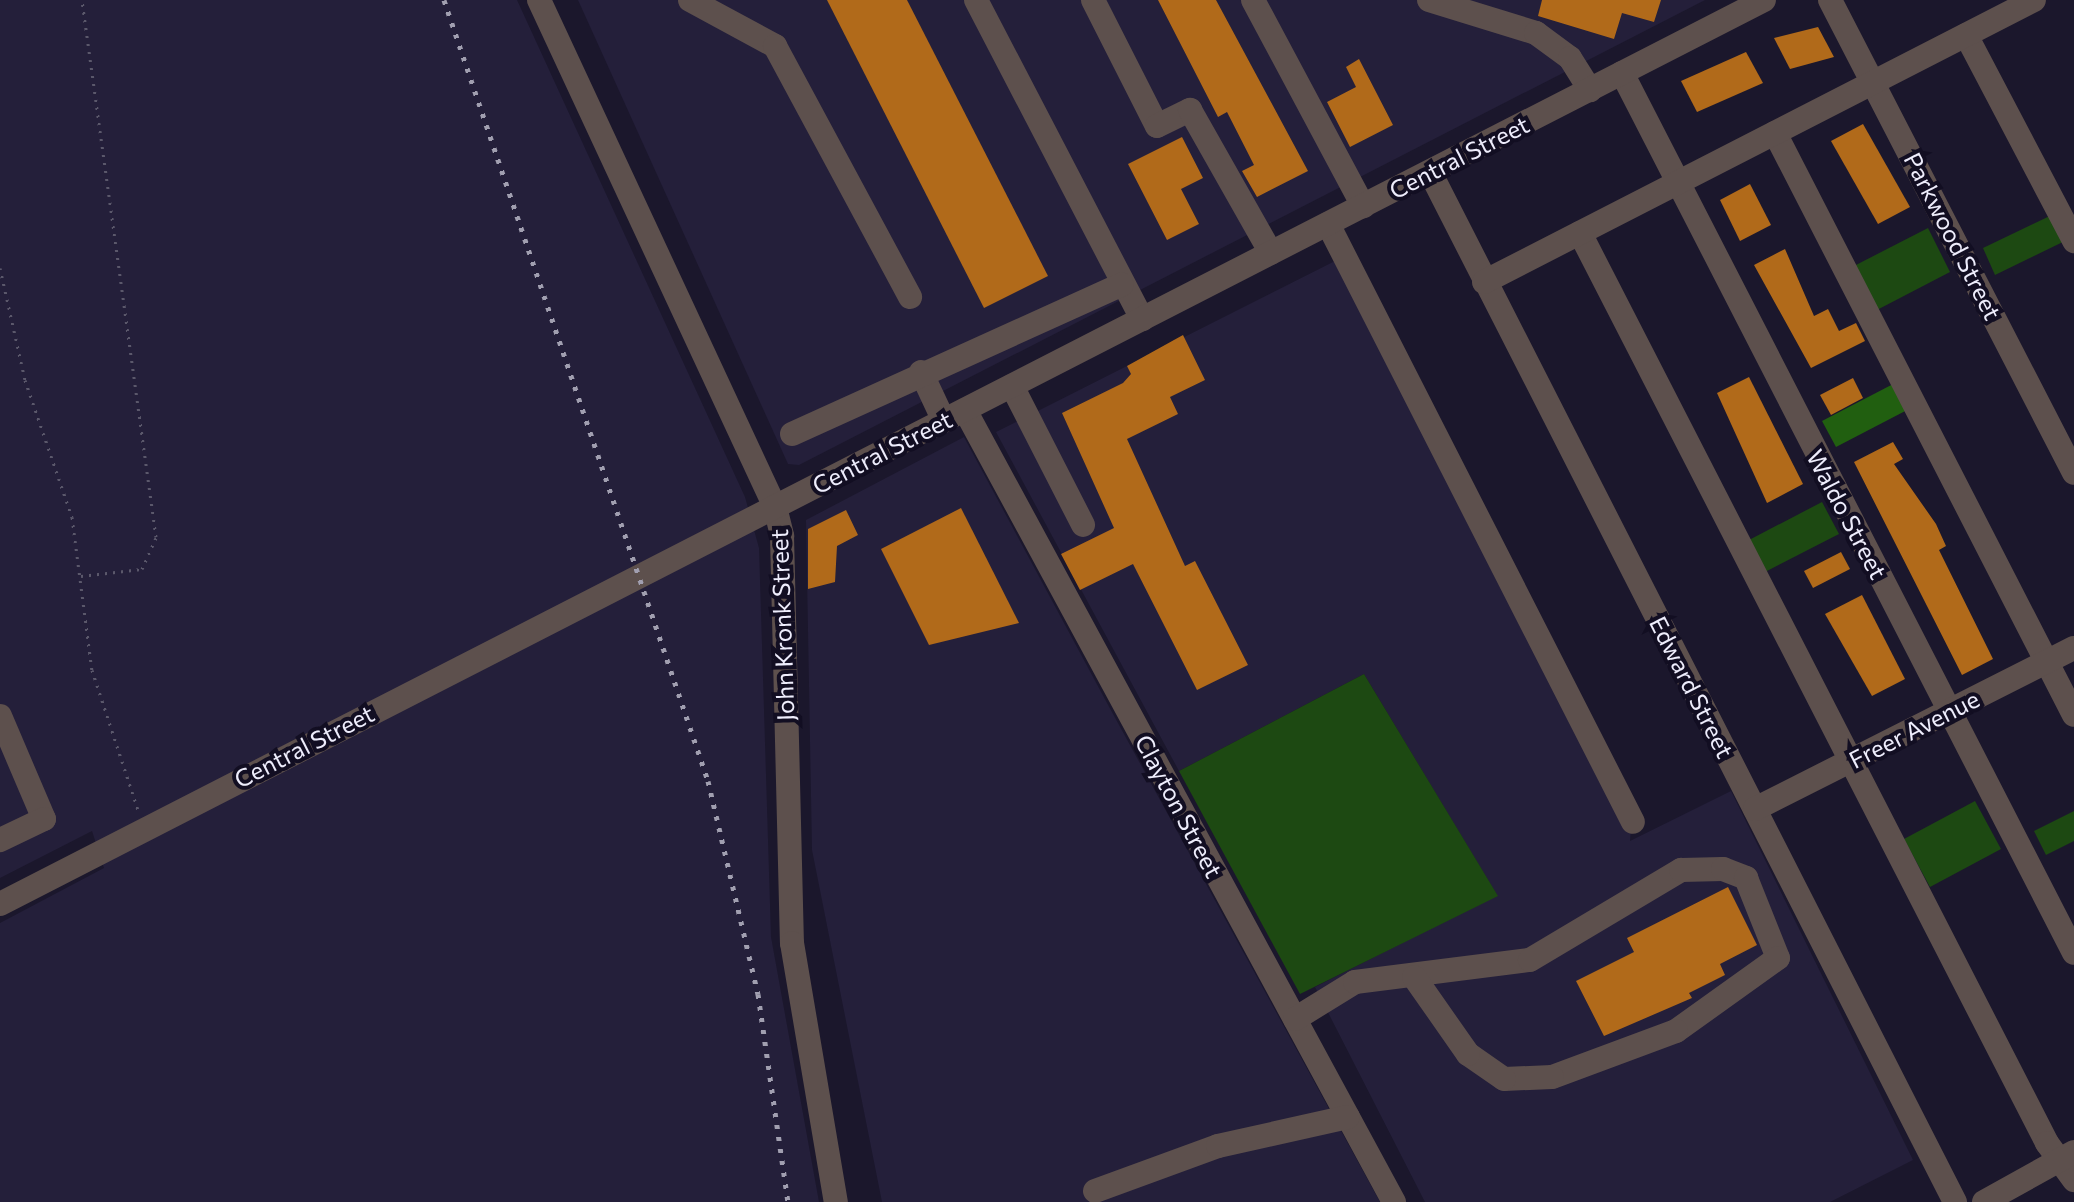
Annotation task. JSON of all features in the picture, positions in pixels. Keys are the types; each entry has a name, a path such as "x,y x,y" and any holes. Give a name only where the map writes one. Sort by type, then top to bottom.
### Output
{"street":[{"name":"John Kronk Street","path":"539,0 775,507 782,536 792,943 836,1202"},
{"path":"690,0 775,46 910,297"},
{"path":"976,0 1142,319"},
{"path":"1093,0 1157,126 1190,110 1271,253"},
{"path":"1253,0 1363,206"},
{"path":"1429,0 1473,7 1536,33 1570,58 1590,90"},
{"name":"Parkwood Street","path":"1830,0 2074,473"},
{"path":"1484,282 2034,0"},
{"name":"Central Street","path":"0,904 1760,1"},
{"path":"1966,35 2074,241"},
{"name":"Waldo Street","path":"1622,73 2074,953"},
{"path":"1775,133 2074,715"},
{"name":"Edward Street","path":"1430,172 1955,1202"},
{"path":"1328,224 1633,822"},
{"path":"1580,233 1852,760 2066,1156 2074,1180"},
{"path":"792,434 921,372 1122,284"},
{"name":"Clayton Street","path":"921,372 954,415 1295,1019 1394,1202"},
{"path":"1012,386 1083,525"},
{"name":"Freer Avenue","path":"1755,809 2074,648"},
{"path":"0,716 44,819 0,840"},
{"path":"1295,1019 1355,982 1530,960 1681,870 1723,869 1746,878 1778,958 1676,1031 1552,1077 1504,1079 1468,1054 1414,977"},
{"path":"1095,1191 1218,1146 1348,1117"},
{"path":"1984,1202 2066,1156"}],"path":[{"path":"81,576 142,569 156,537 82,0"},
{"path":"0,268 25,380 72,517 92,670 145,829"}],"shaded area":[{"path":"0,0 517,0 745,497 759,548 771,937 819,1202 0,1202 0,923 104,868 92,831 0,878"},
{"path":"578,0 1705,0 799,465 788,464"},
{"path":"1341,258 1631,829 1630,841 1731,791 1913,1160 1830,1202 1425,1202 1315,987 1497,895 1364,674 1179,771 996,432"},
{"path":"964,437 1380,1202 882,1202 812,850 806,520"}],"green space":[{"path":"2056,213 2069,239 1995,275 1983,248"},
{"path":"1928,228 1950,272 1875,311 1852,267"},
{"path":"1897,382 1911,408 1836,447 1822,421"},
{"path":"1822,502 1839,534 1765,572 1749,540"},
{"path":"1364,674 1498,896 1300,994 1179,771"},
{"path":"1975,801 2001,849 1930,887 1904,839"},
{"path":"2074,811 2074,841 2046,855 2034,831"}],"building":[{"path":"827,0 907,0 1048,276 984,308"},
{"path":"1158,0 1216,0 1308,171 1257,197 1242,171 1254,165 1227,112 1218,117"},
{"path":"1542,0 1661,0 1654,22 1622,13 1614,39 1538,16"},
{"path":"1818,27 1834,57 1790,69 1774,38"},
{"path":"1746,52 1763,83 1697,112 1681,81"},
{"path":"1359,59 1393,125 1350,147 1327,102 1356,87 1346,67"},
{"path":"1863,124 1910,207 1878,224 1831,141"},
{"path":"1182,137 1203,178 1181,189 1199,224 1167,240 1128,164"},
{"path":"1750,184 1771,225 1740,241 1720,200"},
{"path":"1785,249 1814,316 1828,309 1839,331 1856,323 1865,341 1811,368 1754,265"},
{"path":"1183,335 1205,380 1170,397 1178,414 1127,439 1185,566 1195,561 1248,665 1197,690 1133,564 1080,590 1061,554 1114,528 1062,413 1123,383 1131,374 1127,366"},
{"path":"1749,377 1803,484 1767,503 1717,393"},
{"path":"1853,378 1863,398 1831,415 1820,395"},
{"path":"1893,442 1903,459 1894,464 1936,524 1946,546 1939,550 1993,659 1962,675 1854,462"},
{"path":"961,508 1019,623 929,645 881,549"},
{"path":"846,510 858,535 837,546 835,582 808,589 808,529"},
{"path":"1841,552 1850,569 1813,588 1804,571"},
{"path":"1862,595 1905,679 1872,696 1825,614"},
{"path":"1728,887 1757,945 1720,964 1725,975 1689,993 1692,998 1604,1036 1576,981 1634,952 1627,938"}],"railway":[{"path":"444,0 708,781 758,994 788,1202"}]}
